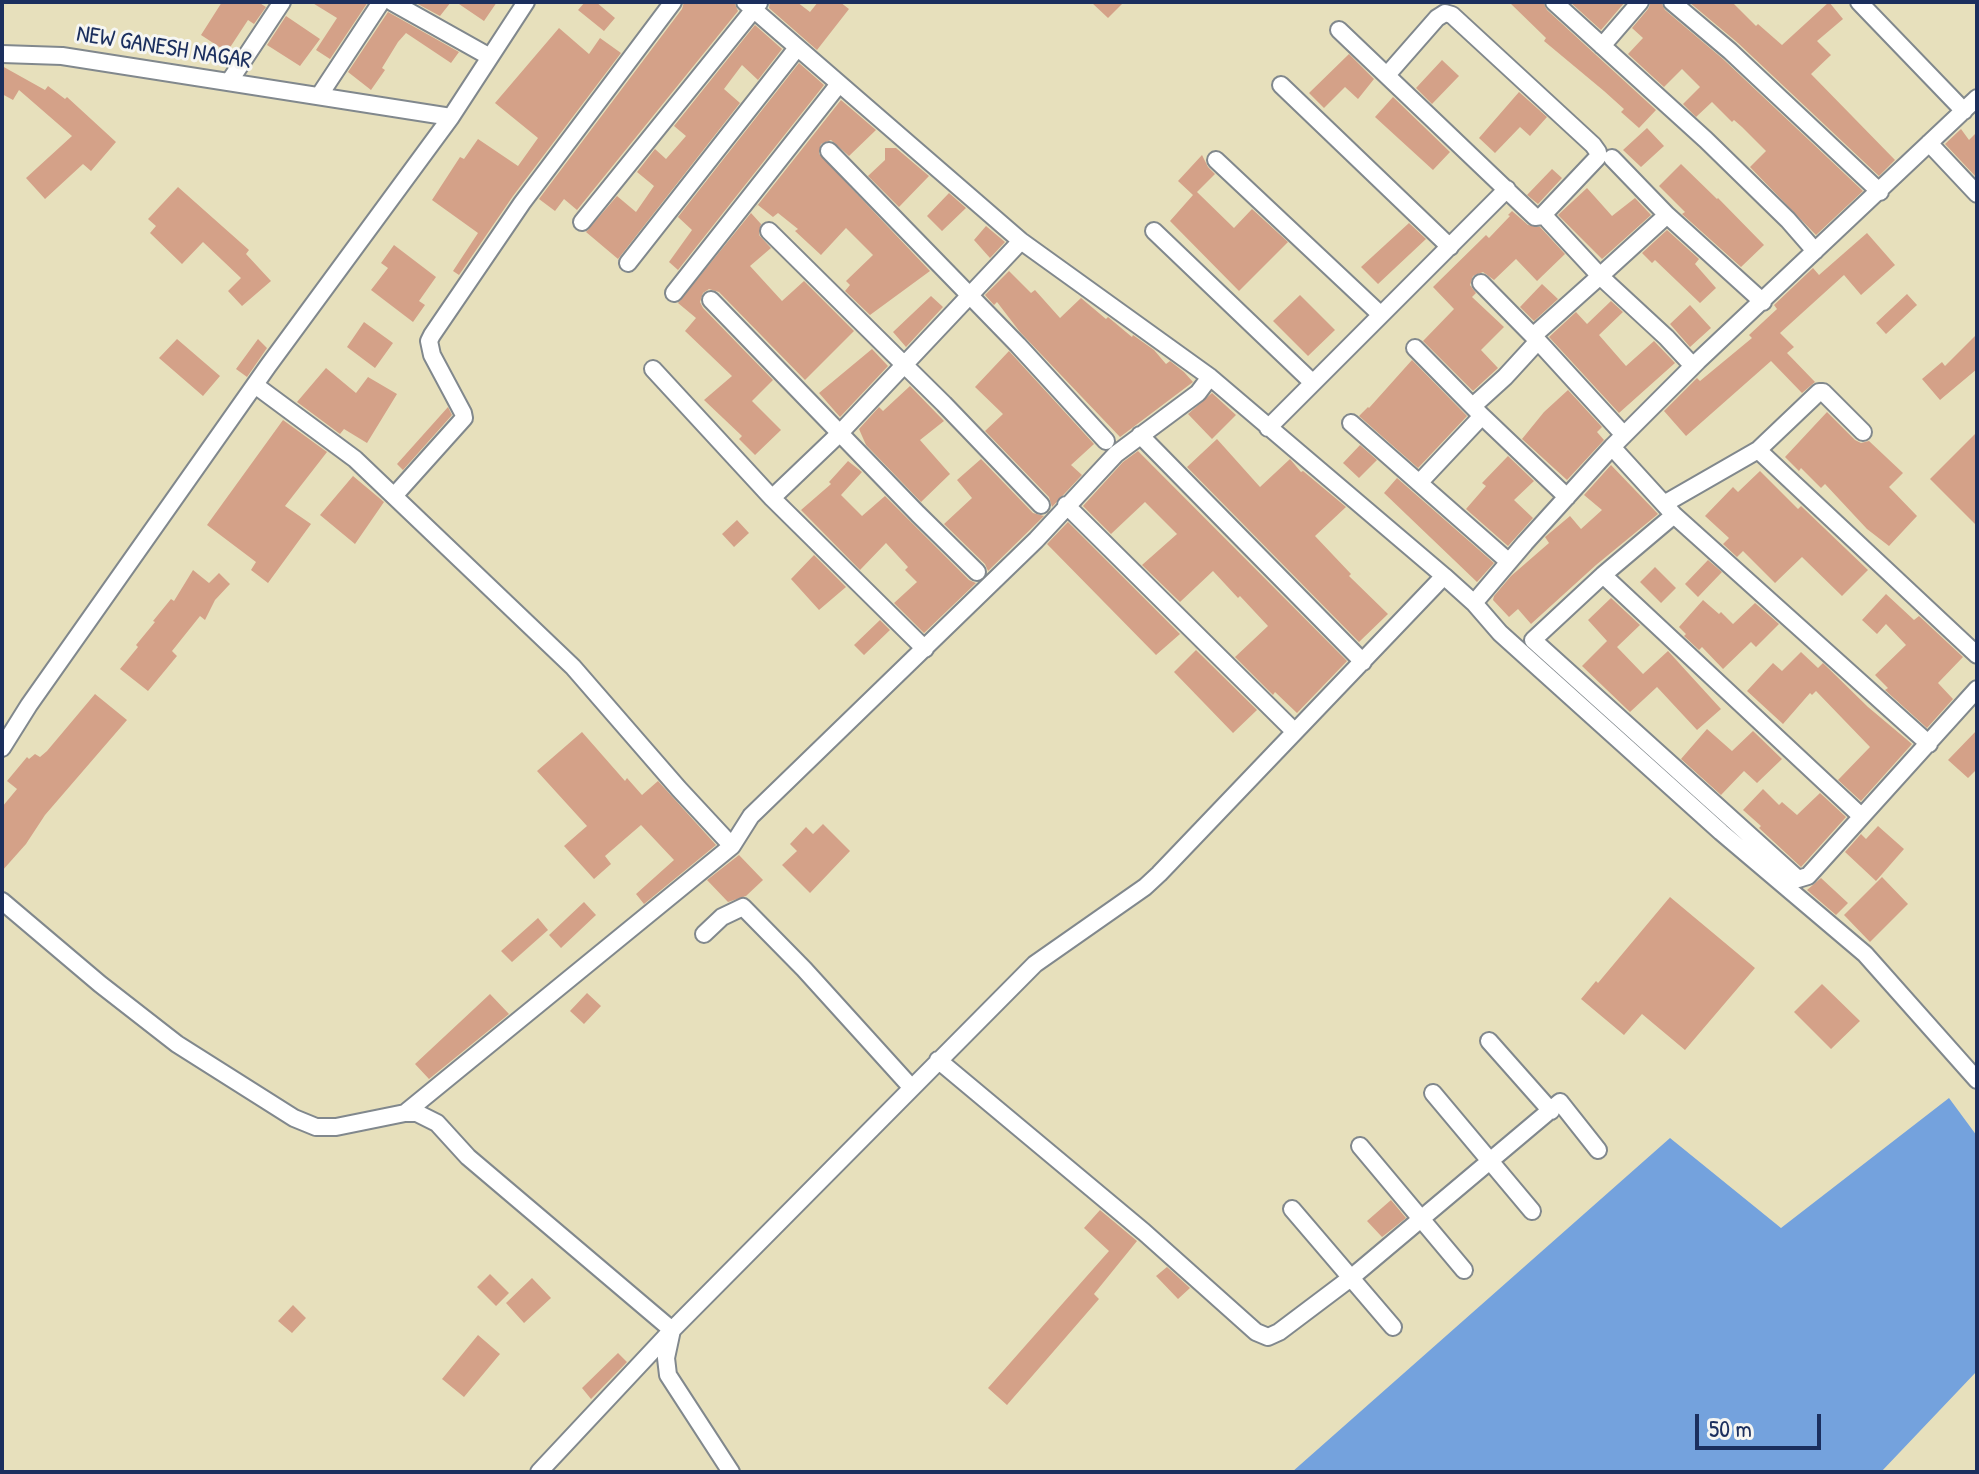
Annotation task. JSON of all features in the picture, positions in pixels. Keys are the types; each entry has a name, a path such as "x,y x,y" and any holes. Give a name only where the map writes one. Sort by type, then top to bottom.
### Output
{"street":[{"path":"229,82 282,2"},
{"path":"319,96 381,2"},
{"path":"392,2 490,57"},
{"path":"2,748 29,705 255,385 451,117 526,2"},
{"path":"394,496 464,418 432,355 429,341 432,335 522,203 673,2"},
{"path":"1554,2 1706,140 1788,220 1815,251"},
{"path":"1602,46 1640,2"},
{"path":"1672,2 1730,51 1880,192"},
{"path":"1859,2 1964,111"},
{"path":"582,222 753,5 797,48 1021,241 1210,377 1444,576 1474,603 1500,633 1721,832 1865,954 1977,1080"},
{"path":"1339,30 1535,217 1542,216 1597,158 1598,152 1452,15 1445,13 1437,18 1387,75"},
{"path":"628,263 797,48"},
{"name":"NEW GANESH NAGAR","path":"2,54 62,56 451,117"},
{"path":"674,293 839,84"},
{"path":"1281,85 1450,247"},
{"path":"1474,603 1618,441 1693,366 1977,98"},
{"path":"1929,143 1977,194"},
{"path":"829,151 1106,441"},
{"path":"1612,158 1667,215 1763,302"},
{"path":"1216,160 1381,315"},
{"path":"1268,428 1507,189"},
{"path":"1419,483 1535,338 1667,215"},
{"path":"1548,220 1600,276 1693,366"},
{"path":"769,231 1041,505"},
{"path":"1154,231 1313,383"},
{"path":"772,498 839,434 1021,241"},
{"path":"1481,283 1535,338 1669,510 1929,744"},
{"path":"711,300 977,572"},
{"path":"1415,348 1567,497"},
{"path":"653,369 772,498 925,649"},
{"path":"2,901 177,1044 294,1118 316,1127 336,1127 411,1113 732,846 751,816 1036,540 1116,454 1198,393 1210,377"},
{"path":"255,385 355,459 573,667 732,846"},
{"path":"1863,432 1823,392 1819,392 1758,450 1669,510 1603,575 1534,636 1535,643 1798,879 1808,876 1977,689"},
{"path":"1351,423 1509,562"},
{"path":"1140,435 1363,662"},
{"path":"1758,450 1977,655"},
{"path":"1066,505 1294,731"},
{"path":"1603,575 1861,816"},
{"path":"539,1472 672,1330 938,1060 1035,964 1145,887 1444,576"},
{"path":"704,934 722,917 743,907 911,1087"},
{"path":"1489,1041 1551,1111"},
{"path":"938,1060 1144,1232 1256,1332 1268,1337 1352,1277 1560,1102 1598,1150"},
{"path":"1433,1093 1532,1211"},
{"path":"411,1113 437,1123 468,1157 672,1330"},
{"path":"1360,1146 1464,1270"},
{"path":"1292,1209 1393,1327"},
{"path":"672,1330 666,1358 668,1375 731,1472"}],"water":[{"path":"1949,1098 1977,1136 1977,1371 1881,1472 1292,1472 1670,1138 1781,1228"}],"building":[{"path":"222,2 258,2 266,7 254,24 248,20 227,52 201,35"},
{"path":"311,2 368,2 330,59 316,50 337,18"},
{"path":"414,2 451,2 440,16"},
{"path":"456,2 497,2 484,21"},
{"path":"585,2 596,2 615,18 604,31 578,10"},
{"path":"684,2 734,2 738,11 577,210 564,199 555,211 539,199 682,9"},
{"path":"770,2 797,2 810,12 818,2 840,2 849,9 817,50 769,8"},
{"path":"1091,2 1124,2 1108,18"},
{"path":"1509,2 1543,2 1547,10 1656,110 1639,128 1621,112 1624,109 1544,41 1546,38"},
{"path":"1570,2 1625,2 1601,30"},
{"path":"1651,2 1661,2 1665,10 1723,59 1863,191 1816,235 1750,167 1766,151 1742,127 1734,120 1732,122 1712,102 1696,117 1683,104 1700,87 1682,69 1664,87 1628,54 1643,38 1632,28"},
{"path":"1689,2 1732,2 1756,26 1758,24 1782,45 1829,2 1843,19 1817,41 1831,55 1811,74 1895,160 1879,176 1738,43"},
{"path":"388,12 459,52 451,63 406,33 371,90 348,72"},
{"path":"286,16 320,39 300,66 267,45"},
{"path":"755,25 782,49 758,80 742,65 724,89 740,103 618,259 586,232 617,196 636,212 654,186 637,172 655,149 666,159 686,136 674,126"},
{"path":"559,28 589,54 600,38 621,53 513,196 459,275 453,271 478,233 432,200 460,157 464,159 478,139 518,166 538,138 495,103"},
{"path":"1349,54 1374,79 1358,99 1345,87 1324,108 1309,93"},
{"path":"1442,60 1459,76 1432,104 1416,88"},
{"path":"799,63 824,85 678,270 669,262 692,230 678,217"},
{"path":"2,66 45,90 48,86 65,99 67,97 116,142 91,171 83,164 45,199 26,178 72,136 19,90 13,100 2,94"},
{"path":"1519,92 1547,117 1530,136 1520,127 1495,153 1479,138"},
{"path":"1393,97 1450,152 1433,170 1375,117"},
{"path":"841,100 876,130 849,156 831,140 821,144 819,154 930,271 870,315 845,291 850,285 846,281 873,255 846,228 821,255 795,231 798,229 778,213 773,217 758,205 753,211"},
{"path":"1647,128 1664,146 1641,167 1623,150"},
{"path":"1961,129 1969,140 1977,132 1977,178 1945,144"},
{"path":"885,148 896,148 929,176 899,207 868,176 885,160"},
{"path":"1202,155 1215,174 1197,192 1234,228 1252,209 1288,242 1239,291 1170,221 1193,195 1178,181"},
{"path":"1681,164 1764,245 1741,267 1682,214 1685,212 1659,186"},
{"path":"1552,169 1562,178 1538,204 1527,195"},
{"path":"178,187 249,250 246,254 271,281 242,306 228,291 241,278 203,242 182,264 150,233 156,226 148,219"},
{"path":"1587,188 1612,216 1635,198 1651,215 1602,259 1558,215"},
{"path":"949,193 966,208 942,231 927,216"},
{"path":"1512,211 1528,225 1540,227 1565,254 1537,281 1516,259 1494,280 1483,272 1473,276 1470,285 1476,293 1472,297 1504,327 1481,350 1498,368 1473,391 1423,341 1454,309 1433,287 1486,235 1489,238"},
{"path":"751,213 761,224 759,235 771,248 750,266 782,301 804,281 854,331 805,380 719,292 709,289 703,293 700,302 703,308 773,380 752,401 781,430 755,455 739,439 742,436 704,400 732,376 685,331 696,318 678,303"},
{"path":"1409,223 1426,239 1378,284 1361,267"},
{"path":"986,226 1005,242 990,258 974,240"},
{"path":"1667,230 1699,259 1695,264 1716,288 1700,303 1655,260 1652,263 1642,253"},
{"path":"1867,233 1895,265 1861,295 1844,275 1780,333 1794,347 1787,353 1815,382 1802,393 1771,361 1686,436 1664,411 1697,378 1700,381 1752,338 1749,335 1777,309 1774,305 1813,268 1819,275"},
{"path":"394,245 436,277 419,301 425,305 413,322 371,290 388,268 381,263"},
{"path":"1009,271 1031,293 1035,290 1060,318 1081,298 1106,319 1108,317 1154,350 1166,364 1170,361 1193,382 1120,437 1020,332 997,302 994,305 985,295"},
{"path":"1542,284 1558,299 1534,321 1520,307"},
{"path":"1907,294 1917,305 1886,334 1876,323"},
{"path":"1300,295 1335,330 1308,356 1273,321"},
{"path":"931,296 943,307 906,347 893,332"},
{"path":"1611,301 1623,312 1599,335 1626,366 1654,341 1675,363 1619,413 1549,337 1576,312 1587,324"},
{"path":"1690,305 1711,328 1690,347 1670,324"},
{"path":"364,322 393,343 375,368 347,347"},
{"path":"1977,334 1977,369 1940,400 1922,379 1942,362 1945,366"},
{"path":"177,339 220,376 203,396 159,358"},
{"path":"258,339 267,348 247,377 236,369"},
{"path":"872,349 888,366 840,417 819,393"},
{"path":"1009,351 1094,444 1071,465 1082,475 1052,507 1049,497 985,431 1003,414 975,387"},
{"path":"1412,360 1467,416 1418,468 1359,416"},
{"path":"326,368 356,393 368,377 397,394 367,443 344,429 340,434 297,402"},
{"path":"910,386 944,421 920,440 950,474 921,502 866,445 859,429 879,407 883,411"},
{"path":"1568,390 1602,427 1597,432 1604,440 1567,480 1522,439 1544,412"},
{"path":"1212,393 1236,415 1212,439 1188,414"},
{"path":"448,407 452,415 403,470 397,464"},
{"path":"1827,412 1855,440 1861,443 1869,441 1903,473 1889,487 1917,516 1889,546 1867,529 1825,484 1821,488 1785,457"},
{"path":"283,420 327,452 285,506 311,524 268,583 251,570 256,562 207,525"},
{"path":"1977,432 1977,526 1930,479"},
{"path":"1217,439 1260,487 1290,459 1301,472 1346,507 1315,536 1351,574 1349,576 1388,614 1359,642 1187,467"},
{"path":"1360,445 1377,460 1359,478 1343,463"},
{"path":"1138,451 1347,661 1297,713 1275,692 1273,695 1235,657 1268,626 1240,596 1238,598 1213,571 1180,602 1142,565 1177,534 1145,502 1111,534 1083,506 1123,462"},
{"path":"1508,456 1534,481 1514,500 1533,518 1508,546 1466,509 1486,486 1482,483"},
{"path":"981,459 1033,513 1044,516 988,571 985,564 944,524 972,498 957,480"},
{"path":"848,461 862,472 841,495 862,516 885,496 969,580 976,583 924,633 894,603 917,582 886,543 860,570 801,510 831,484 829,482"},
{"path":"1611,465 1658,514 1531,624 1518,609 1509,617 1493,600 1494,596 1511,576 1549,543 1545,537 1570,516 1581,529 1602,510 1584,495"},
{"path":"1760,471 1868,570 1842,596 1802,557 1775,583 1743,551 1737,557 1723,544 1729,538 1705,516 1733,487 1738,492"},
{"path":"353,476 384,502 355,544 320,515"},
{"path":"1397,478 1494,563 1477,582 1384,493"},
{"path":"737,520 749,533 734,547 722,534"},
{"path":"1068,522 1180,634 1156,655 1047,544"},
{"path":"814,555 846,587 819,610 791,579"},
{"path":"1708,560 1722,572 1698,597 1685,584"},
{"path":"1655,567 1676,588 1661,603 1640,582"},
{"path":"193,570 209,583 219,573 230,584 215,600 205,620 200,616 172,651 177,656 148,691 120,669 153,621 171,599 174,601"},
{"path":"1886,594 1914,620 1919,616 1963,657 1938,683 1953,699 1927,728 1885,690 1888,688 1875,675 1906,645 1886,624 1877,634 1862,620"},
{"path":"1611,598 1640,625 1617,647 1643,674 1668,651 1721,709 1697,730 1657,687 1630,712 1582,666 1607,641 1588,620"},
{"path":"1703,600 1733,624 1755,603 1779,624 1756,647 1751,642 1723,669 1702,647 1699,650 1684,636 1686,634 1679,627"},
{"path":"880,620 890,630 864,655 854,645"},
{"path":"1196,650 1257,710 1233,733 1174,672"},
{"path":"1801,652 1818,668 1823,663 1912,744 1861,801 1838,780 1870,747 1816,691 1812,695 1810,693 1783,724 1747,691 1773,663 1782,671"},
{"path":"95,694 127,720 45,815 26,844 2,871 2,807 17,789 7,781 27,757 29,759 35,754 40,757 47,751"},
{"path":"1707,729 1732,751 1753,731 1782,759 1757,783 1744,771 1721,795 1681,759"},
{"path":"1977,730 1977,769 1968,778 1948,760"},
{"path":"582,732 625,781 627,778 642,795 658,781 716,845 644,904 636,894 674,860 641,825 605,856 611,864 594,879 564,846 587,826 537,771"},
{"path":"1763,789 1779,805 1782,802 1797,815 1820,793 1846,817 1801,867 1743,810"},
{"path":"823,824 850,851 810,893 782,865 797,851 790,844 806,827 813,834"},
{"path":"1878,826 1904,849 1876,881 1845,852 1861,834 1866,839"},
{"path":"739,855 763,880 746,896 728,902 707,880"},
{"path":"1882,877 1908,904 1870,942 1844,915"},
{"path":"1821,878 1848,903 1836,915 1807,890"},
{"path":"1670,897 1755,968 1685,1050 1642,1014 1624,1035 1581,999"},
{"path":"584,902 596,915 561,948 549,935"},
{"path":"538,918 548,930 512,962 501,951"},
{"path":"1822,984 1860,1021 1831,1049 1794,1012"},
{"path":"587,993 601,1006 584,1024 570,1011"},
{"path":"490,994 509,1014 429,1079 415,1064"},
{"path":"1391,1200 1406,1218 1382,1237 1367,1221"},
{"path":"1100,1210 1137,1241 1094,1294 1099,1299 1007,1405 988,1388 1109,1251 1084,1228"},
{"path":"1167,1267 1190,1288 1178,1299 1156,1276"},
{"path":"490,1274 509,1293 496,1306 477,1287"},
{"path":"532,1278 551,1298 524,1323 506,1303"},
{"path":"293,1305 306,1318 292,1333 278,1321"},
{"path":"478,1335 500,1354 464,1397 442,1379"},
{"path":"618,1353 627,1362 591,1399 582,1388"}]}
